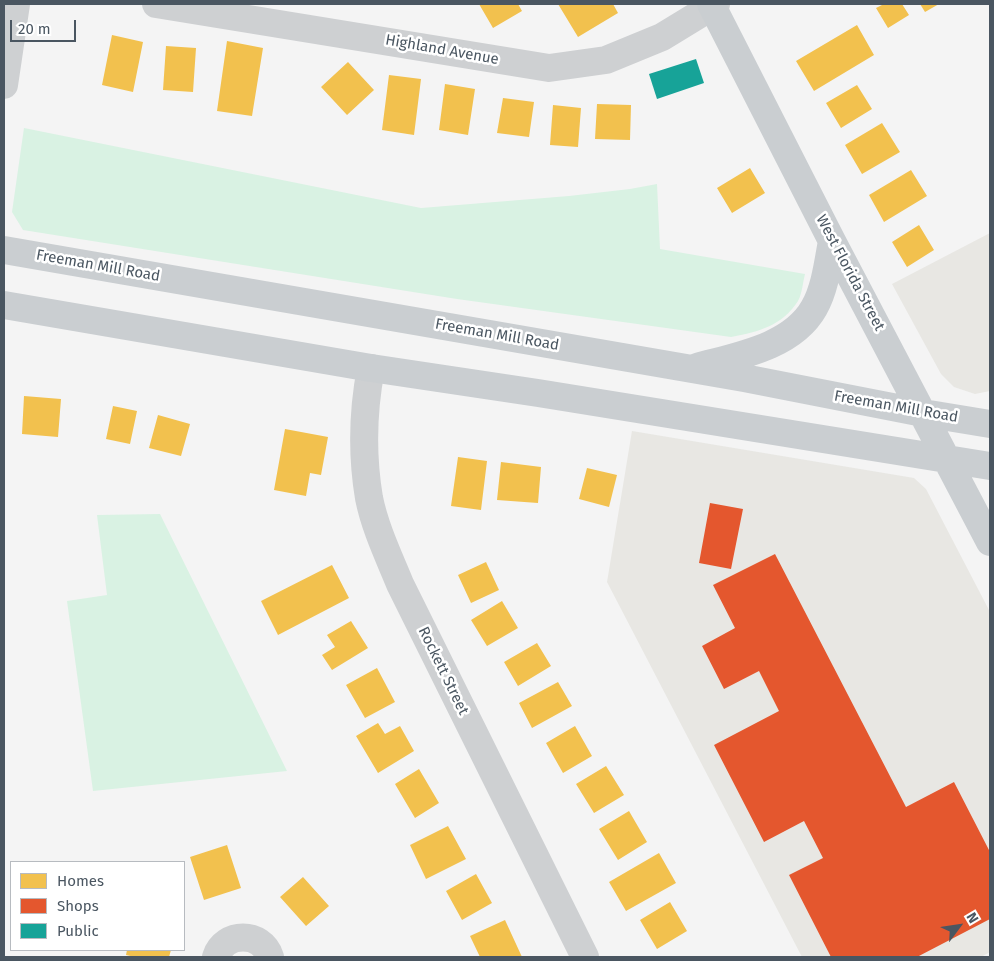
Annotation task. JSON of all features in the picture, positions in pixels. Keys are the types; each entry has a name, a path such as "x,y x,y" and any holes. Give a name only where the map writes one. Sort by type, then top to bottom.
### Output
{"main road":[{"name":"West Florida Street","path":"713,4 832,241 990,542"},
{"path":"692,369 781,340 804,321 815,307 824,280 832,241"},
{"name":"Freeman Mill Road","path":"4,250 692,369 990,424"},
{"path":"4,305 370,368 538,393 990,466"}],"street":[{"path":"4,85 16,4"},
{"name":"Highland Avenue","path":"156,4 549,68 606,60 662,38 713,4"},
{"name":"Rockett Street","path":"370,368 364,449 369,498 379,533 400,584 585,957"},
{"path":"216,957 222,946 239,937 256,940 264,946 270,957"}],"shaded area":[{"path":"990,233 990,391 975,394 954,387 941,374 892,284"},
{"path":"632,431 914,478 926,489 990,612 990,952 981,957 802,957 607,582"}],"green space":[{"path":"24,128 421,208 569,196 657,184 660,249 805,274 798,301 785,316 760,330 731,337 457,299 23,230 12,212"},
{"path":"160,514 287,771 93,791 67,601 107,595 97,515"}],"building: Homes":[{"path":"479,4 518,4 522,11 493,28"},
{"path":"558,4 613,4 618,13 578,37"},
{"path":"884,4 902,4 909,15 888,28 876,8"},
{"path":"920,4 939,4 925,12"},
{"path":"857,25 874,55 814,91 796,61"},
{"path":"112,35 143,42 133,92 102,85"},
{"path":"227,41 263,48 252,116 217,111"},
{"path":"166,46 196,48 193,92 163,90"},
{"path":"348,62 374,90 347,115 321,87"},
{"path":"389,75 421,79 414,135 382,130"},
{"path":"445,84 475,89 468,135 439,130"},
{"path":"857,85 872,109 841,128 826,103"},
{"path":"503,98 534,102 529,137 497,133"},
{"path":"597,104 631,105 630,140 595,139"},
{"path":"553,105 581,108 578,147 550,145"},
{"path":"882,123 900,152 862,174 845,145"},
{"path":"750,168 765,193 732,213 717,188"},
{"path":"911,170 927,196 884,222 869,195"},
{"path":"919,225 934,250 907,267 892,242"},
{"path":"24,396 61,399 58,437 22,434"},
{"path":"113,406 137,411 130,444 106,439"},
{"path":"158,415 190,424 181,456 149,448"},
{"path":"285,429 328,437 321,475 310,473 306,496 274,490"},
{"path":"458,457 487,461 481,510 451,506"},
{"path":"501,462 541,467 538,503 497,500"},
{"path":"587,468 617,475 609,507 579,499"},
{"path":"486,562 499,590 471,603 458,575"},
{"path":"332,565 349,598 278,635 261,601"},
{"path":"502,601 518,628 487,646 471,620"},
{"path":"351,621 368,648 332,670 322,655 335,647 327,635"},
{"path":"537,643 551,666 518,686 504,662"},
{"path":"377,668 395,702 365,718 346,685"},
{"path":"558,682 572,706 532,728 519,703"},
{"path":"378,723 385,734 400,726 414,751 378,773 356,736"},
{"path":"575,726 592,756 563,773 546,743"},
{"path":"606,766 624,795 594,813 576,784"},
{"path":"419,769 439,803 415,818 395,784"},
{"path":"629,811 647,842 618,860 599,829"},
{"path":"448,826 466,859 426,879 410,845"},
{"path":"227,845 241,888 204,900 190,857"},
{"path":"659,853 676,883 626,911 609,882"},
{"path":"476,874 492,903 462,920 446,891"},
{"path":"303,877 329,906 306,926 280,897"},
{"path":"670,902 687,931 657,949 640,920"},
{"path":"505,920 522,957 480,957 470,936"},
{"path":"127,951 171,951 169,957 135,957 126,955"}],"building: Shops":[{"path":"710,503 743,509 731,569 699,563"},
{"path":"775,554 906,807 954,782 990,852 990,919 917,957 831,957 789,875 823,858 804,821 764,842 714,745 779,711 759,671 724,689 702,646 735,628 713,585"}],"building: Public":[{"path":"696,59 704,83 657,99 649,74"}]}
